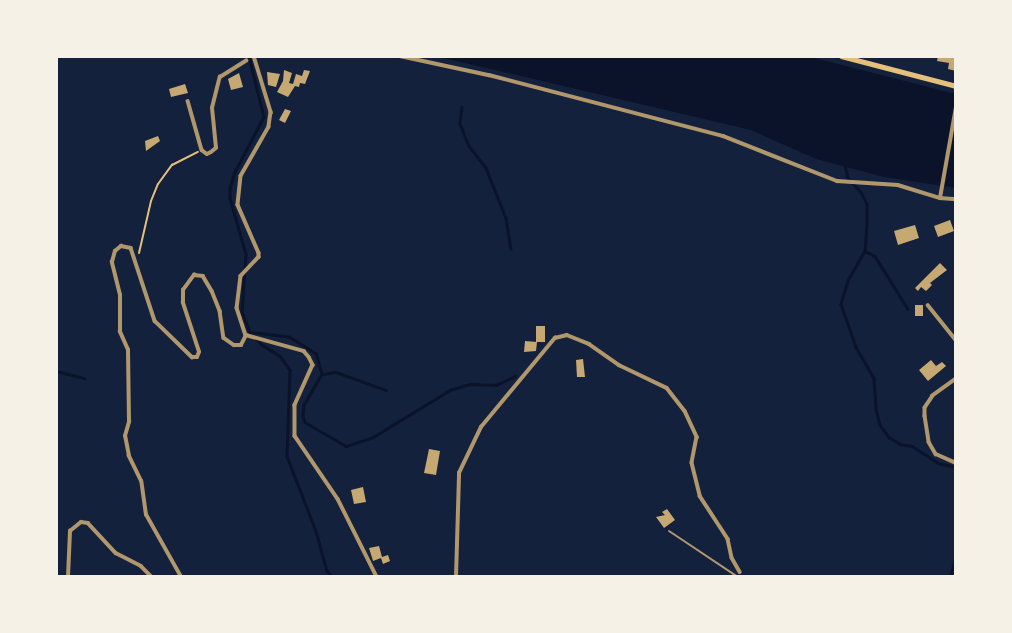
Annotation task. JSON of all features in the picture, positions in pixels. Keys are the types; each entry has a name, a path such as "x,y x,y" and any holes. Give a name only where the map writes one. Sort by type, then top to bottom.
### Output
{"main road":[{"path":"841,56 956,86"}],"street":[{"path":"181,577 146,515 141,481 129,456 125,436 129,422 128,350 120,332 120,295 112,262 115,251 121,246 131,248 155,321 192,357 197,357 199,352 183,303 183,290 194,275 203,276 220,311 224,338 234,345 241,345 246,335 237,308 241,276 259,257 259,253 238,205 241,176 269,127 271,112 254,56"},
{"path":"400,56 489,75 723,136 837,181 898,185 940,198 956,199"},
{"path":"188,101 202,150 206,154 216,148 212,108 220,77 245,59 256,66"},
{"path":"940,198 956,107"},
{"path":"928,305 956,340"},
{"path":"246,335 304,351 309,357 313,365 295,405 295,436 338,499 377,577"},
{"path":"456,577 459,473 481,427 555,338 567,335 589,344 619,365 667,388 685,411 697,437 692,463 700,496 728,538 732,558 740,575"},
{"path":"956,379 933,396 925,408 929,442 936,454 956,463"},
{"path":"68,577 70,531 81,522 89,523 116,553 141,566 152,577"}],"lane":[{"path":"669,531 740,575"}],"path":[{"path":"137,264 150,201 158,184 172,165 202,150"}],"water":[{"path":"435,56 807,56 956,94 956,188 884,177 816,159 751,130"}],"building":[{"path":"938,56 956,56 956,71 948,69 949,63 937,61"},
{"path":"284,70 292,73 289,83 293,84 296,74 302,76 304,70 310,71 305,84 295,86 288,97 277,92 283,81"},
{"path":"267,72 280,74 276,87 268,85"},
{"path":"239,73 243,87 231,90 228,79"},
{"path":"185,84 188,93 171,97 169,89"},
{"path":"285,109 291,111 285,123 279,120"},
{"path":"158,136 160,141 146,151 145,141"},
{"path":"950,220 954,231 938,237 934,226"},
{"path":"915,225 919,238 898,245 894,231"},
{"path":"940,263 947,270 930,283 932,285 926,291 921,287 918,291 915,288"},
{"path":"915,305 923,305 923,316 915,316"},
{"path":"536,326 545,326 545,342 536,342"},
{"path":"525,341 537,342 536,351 524,352"},
{"path":"583,359 585,377 577,377 576,360"},
{"path":"931,360 936,366 942,362 946,366 928,381 919,370"},
{"path":"429,449 440,451 436,475 424,473"},
{"path":"363,487 366,502 354,504 351,490"},
{"path":"667,509 675,520 664,528 656,517 665,515 662,512"},
{"path":"379,546 382,557 388,555 390,561 383,564 381,558 373,561 369,548"}],"waterway":[{"path":"249,56 264,117 235,172 230,188 230,198 246,254 242,312 250,332 261,344 280,356 290,370 287,456 316,531 327,571 333,577"},
{"path":"462,107 460,124 469,146 486,168 506,218 511,249"},
{"path":"845,165 848,178 861,192 867,204 867,224 865,251 848,281 841,304 856,347 874,378 880,425 889,437 900,444 912,446 938,463 956,467"},
{"path":"865,251 875,256 908,309"},
{"path":"251,332 290,337 316,353 322,374 304,405 303,416 305,422 346,446 373,437 450,390 470,384 496,385 515,376"},
{"path":"56,371 84,378"},
{"path":"323,374 336,372 386,390"},
{"path":"950,577 956,555"}]}
